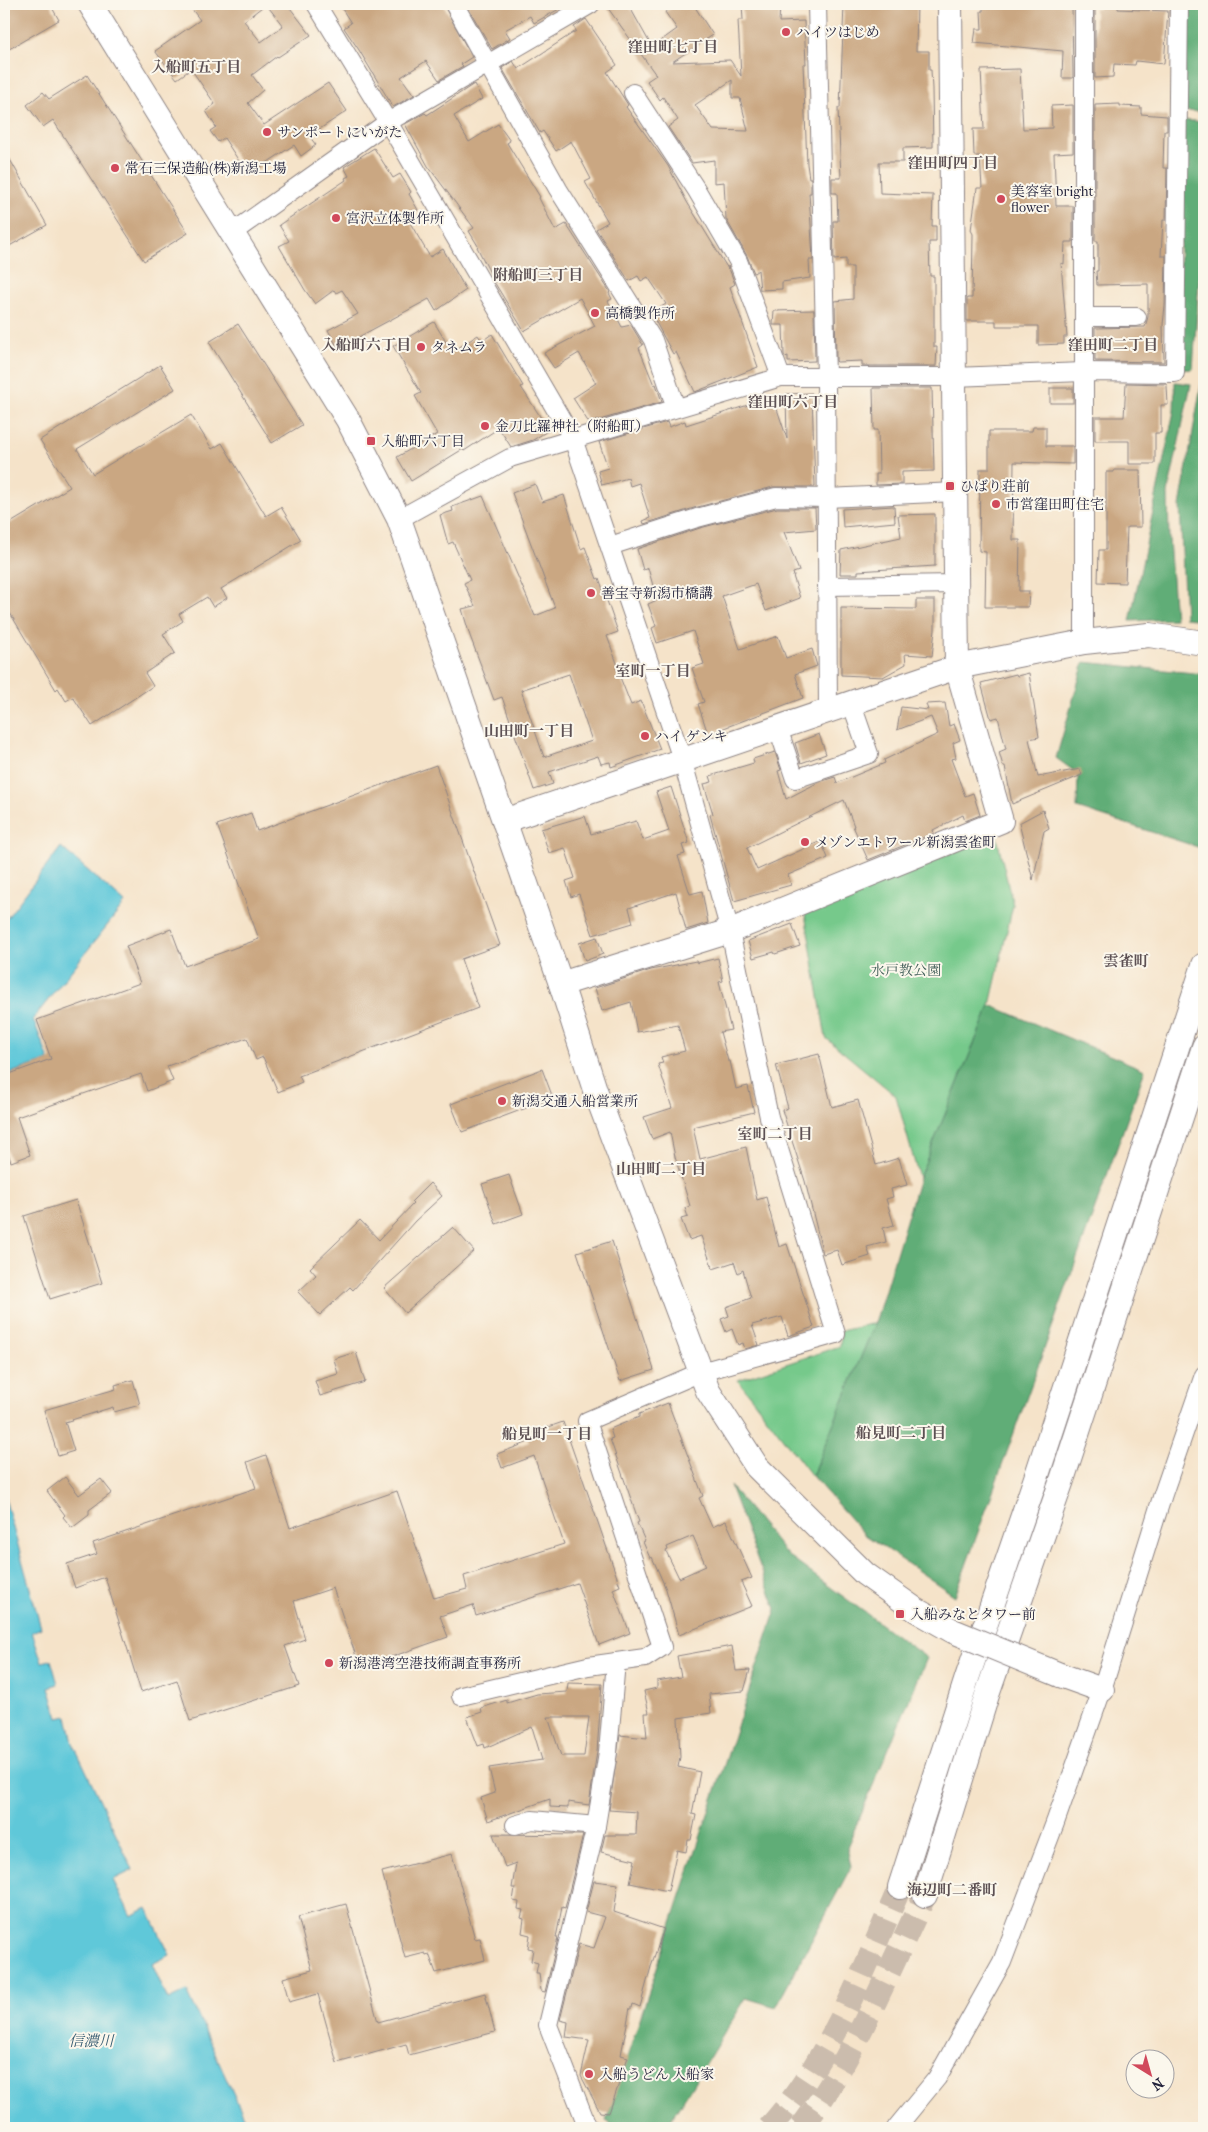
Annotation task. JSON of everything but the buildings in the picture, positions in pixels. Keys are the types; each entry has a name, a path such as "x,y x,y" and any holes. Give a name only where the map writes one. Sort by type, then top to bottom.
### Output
{"street":[{"path":"90,4 348,420 399,519 561,984 595,1090 708,1391 757,1466 865,1574 916,1610 953,1631 1060,1675 1102,1690"},
{"path":"316,4 388,122 574,439 682,759 730,931 769,1117 836,1334 701,1372 587,1421 662,1647 644,1658 588,1666 461,1696"},
{"path":"454,4 558,189 653,340 676,408"},
{"path":"817,4 826,376 828,710"},
{"path":"561,984 730,931 1001,820 957,667 950,4"},
{"path":"1084,4 1084,642"},
{"path":"399,519 510,458 781,377 954,377 1084,372 1175,373 1179,4"},
{"path":"232,233 388,122 488,65 586,5"},
{"path":"633,93 696,189 738,261 781,377"},
{"path":"1084,317 1137,317"},
{"path":"610,546 698,518 776,498 827,498 956,492"},
{"path":"827,586 957,584"},
{"path":"504,821 957,667 1084,642 1149,635 1204,643"},
{"path":"778,728 795,779 869,754 851,702"},
{"path":"900,1887 966,1678 1037,1475 1204,965"},
{"path":"924,1895 987,1695 1062,1480 1204,1047"},
{"path":"896,2128 937,2078 1002,1962 1055,1823 1102,1690 1204,1374"},
{"path":"588,2128 548,2025 596,1826 608,1752 616,1662"},
{"path":"515,1825 532,1820 596,1826"}],"green space":[{"path":"1186,4 1204,4 1204,112 1183,111"},
{"path":"1182,120 1204,122 1204,207 1193,369 1178,370"},
{"path":"1204,368 1204,620 1185,618 1180,506"},
{"path":"1175,382 1191,384 1168,493 1169,539 1175,619 1130,621 1174,411"},
{"path":"1084,662 1204,674 1204,849 1077,808 1078,774 1056,758"},
{"name":"水戸教公園","path":"996,834 1013,905 990,1005 919,1178 896,1096 826,1038 805,914"},
{"path":"990,1005 1145,1070 955,1596 864,1534 812,1476 875,1323 919,1178"},
{"path":"875,1323 812,1476 738,1380 840,1346 841,1331"},
{"path":"730,1486 788,1556 927,1658 847,1847 851,1867 776,2007 746,1998 666,2128 619,2128 606,2121 776,1609"}],"water":[{"path":"61,847 125,903 33,1019 49,1060 4,1075 4,922"},
{"name":"信濃川","path":"4,1495 41,1628 32,1632 42,1662 51,1660 58,1684 49,1687 58,1718 67,1716 73,1743 133,1870 113,1880 131,1916 147,1908 170,1955 152,1964 168,2000 187,1991 249,2128 4,2128"}],"tunnel":[{"path":"769,2128 791,2101 828,2044 859,1982 900,1887"},
{"path":"801,2128 837,2074 853,2045 925,1895"}],"place":[{"name":"ハイツはじめ","path":"786,32"},
{"name":"サンポートにいがた","path":"267,132"},
{"name":"常石三保造船(株)新潟工場","path":"115,168"},
{"name":"美容室 bright flower","path":"1001,199"},
{"name":"宮沢立体製作所","path":"336,218"},
{"name":"高橋製作所","path":"595,313"},
{"name":"タネムラ","path":"421,347"},
{"name":"金刀比羅神社（附船町）","path":"485,426"},
{"name":"入船町六丁目","path":"371,441"},
{"name":"ひばり荘前","path":"950,486"},
{"name":"市営窪田町住宅","path":"996,504"},
{"name":"善宝寺新潟市橋講","path":"591,593"},
{"name":"ハイ ゲンキ","path":"645,736"},
{"name":"メゾンエトワール新潟雲雀町","path":"805,842"},
{"name":"新潟交通入船営業所","path":"502,1101"},
{"name":"入船みなとタワー前","path":"900,1614"},
{"name":"新潟港湾空港技術調査事務所","path":"329,1663"},
{"name":"入船うどん 入船家","path":"589,2074"}],"district":[{"name":"窪田町七丁目","path":"673,47"},
{"name":"入船町五丁目","path":"196,67"},
{"name":"窪田町四丁目","path":"953,163"},
{"name":"附船町三丁目","path":"538,275"},
{"name":"入船町六丁目","path":"366,345"},
{"name":"窪田町二丁目","path":"1113,345"},
{"name":"窪田町六丁目","path":"793,402"},
{"name":"室町一丁目","path":"653,671"},
{"name":"山田町一丁目","path":"529,731"},
{"name":"雲雀町","path":"1126,961"},
{"name":"室町二丁目","path":"775,1134"},
{"name":"山田町二丁目","path":"661,1169"},
{"name":"船見町二丁目","path":"901,1433"},
{"name":"船見町一丁目","path":"547,1434"},
{"name":"海辺町二番町","path":"952,1890"}]}
